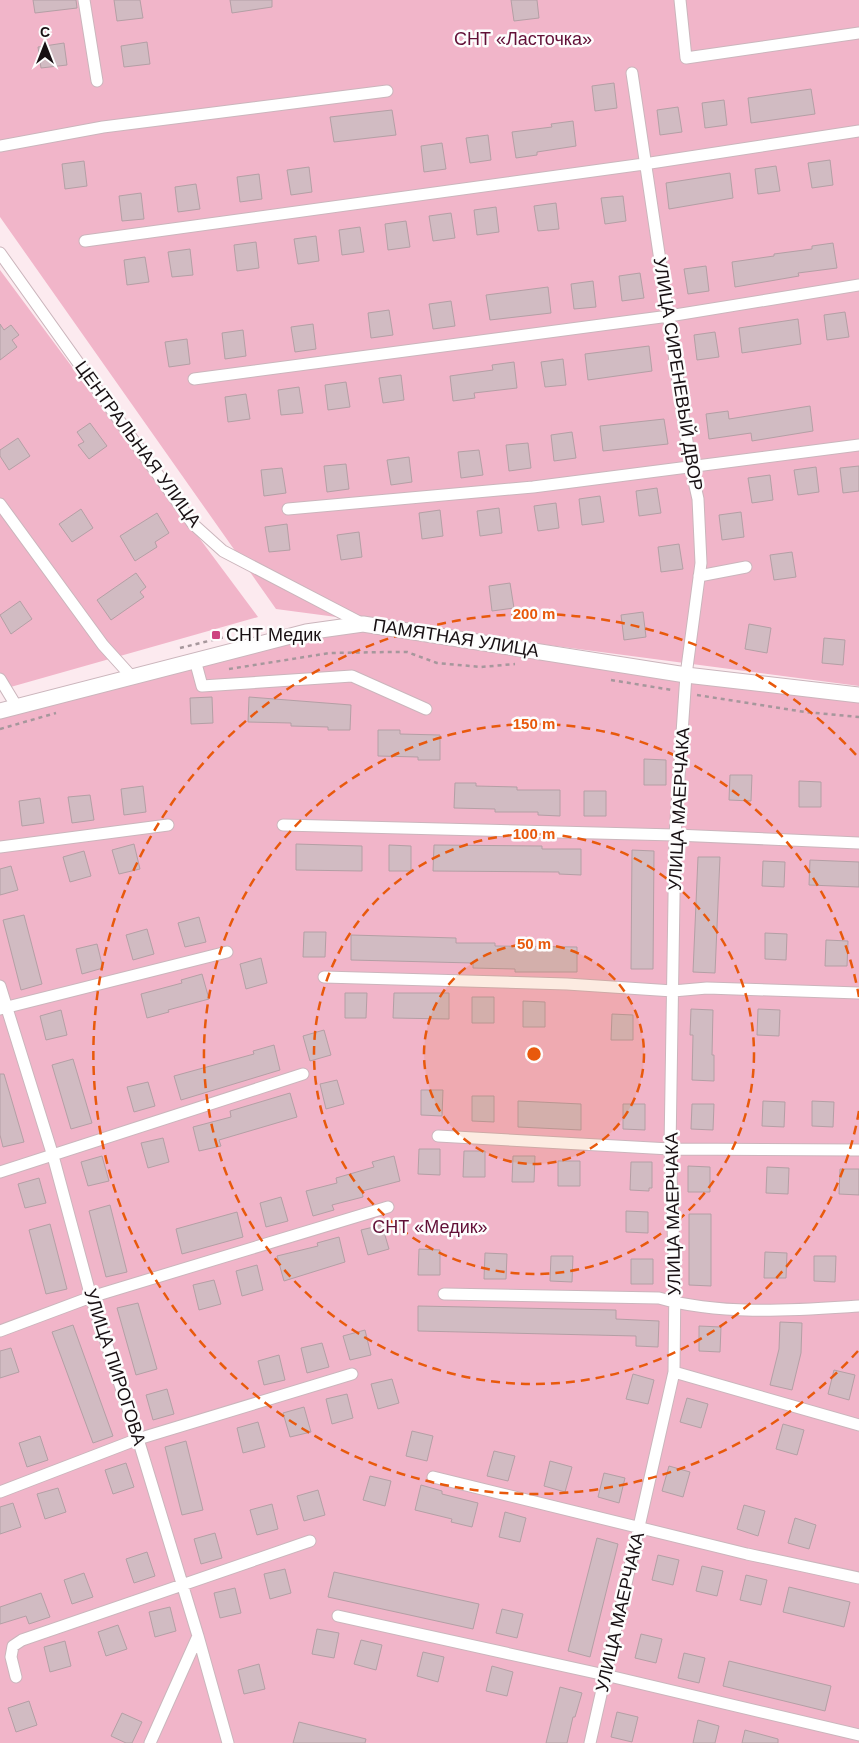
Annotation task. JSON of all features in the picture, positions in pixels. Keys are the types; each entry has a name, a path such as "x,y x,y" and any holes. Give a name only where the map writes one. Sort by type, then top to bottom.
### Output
{"street":[{"path":"84,0 97,81"},
{"path":"680,0 686,58 859,34"},
{"name":"УЛИЦА СИРЕНЕВЫЙ ДВОР","path":"632,73 644,164 691,468 698,499 699,576 686,675"},
{"path":"0,146 103,127 387,91"},
{"path":"85,241 644,164 859,131"},
{"name":"ЦЕНТРАЛЬНАЯ УЛИЦА","path":"0,253 193,524 223,550 363,624"},
{"path":"194,379 669,316 859,285"},
{"path":"288,510 533,487 859,445"},
{"path":"0,504 103,645 131,676"},
{"path":"699,576 746,567"},
{"name":"ПАМЯТНАЯ УЛИЦА","path":"0,711 306,632 363,624 686,675 859,694"},
{"path":"195,660 202,686 352,676 426,710"},
{"name":"УЛИЦА МАЕРЧАКА","path":"590,1743 674,1372 675,1303 670,1149 675,835 686,675"},
{"path":"0,679 16,706"},
{"path":"0,847 168,825"},
{"path":"283,825 675,835 859,843"},
{"path":"3,1008 227,952"},
{"path":"324,977 567,984 673,991 707,988 859,993"},
{"name":"УЛИЦА ПИРОГОВА","path":"0,986 3,1008 53,1156 91,1297 138,1439 198,1636 228,1743"},
{"path":"0,1172 303,1074"},
{"path":"438,1136 670,1149 859,1150"},
{"path":"0,1331 91,1297 388,1208"},
{"path":"444,1294 658,1298 675,1303 770,1312 859,1306"},
{"path":"674,1372 859,1425"},
{"path":"0,1492 138,1439 352,1374"},
{"path":"433,1477 640,1526 747,1554 859,1578"},
{"path":"16,1677 11,1657 12,1646 22,1640 310,1541"},
{"path":"338,1616 606,1675 859,1736"},
{"path":"150,1743 198,1636"}],"path":[{"path":"226,669 330,654 387,652 407,652 437,663 446,664 481,667 516,664"},
{"path":"610,679 675,691"},
{"path":"694,695 805,712 859,717"},
{"path":"0,729 60,712"}],"green space":[{"name":"СНТ «Ласточка»","path":"0,0 859,0 859,686 276,609 0,217"},
{"path":"0,270 258,617 0,690"},
{"name":"СНТ «Медик»","path":"363,624 859,697 859,1743 0,1743 0,711"}],"building":[{"path":"33,0 76,0 77,8 35,13"},
{"path":"114,0 140,0 143,18 117,21"},
{"path":"230,0 272,0 272,7 232,13"},
{"path":"511,0 537,0 539,18 514,21"},
{"path":"147,42 150,64 124,67 121,46"},
{"path":"64,43 67,65 41,68 38,47"},
{"path":"614,83 617,108 595,111 592,86"},
{"path":"811,89 815,114 751,123 748,98"},
{"path":"724,100 727,125 705,128 702,103"},
{"path":"678,107 682,132 660,135 657,110"},
{"path":"392,110 396,135 334,142 330,117"},
{"path":"573,121 576,146 537,152 537,155 516,158 512,132 552,127 551,124"},
{"path":"488,135 491,160 470,163 466,138"},
{"path":"442,143 446,169 424,172 421,146"},
{"path":"830,160 833,185 812,188 808,163"},
{"path":"84,161 87,186 65,189 62,164"},
{"path":"776,166 780,191 758,194 755,169"},
{"path":"309,167 312,192 291,195 287,170"},
{"path":"730,173 733,198 669,209 666,183"},
{"path":"259,174 262,199 240,202 237,177"},
{"path":"196,184 200,209 178,212 175,187"},
{"path":"141,193 144,219 122,221 119,196"},
{"path":"623,196 626,221 605,224 601,198"},
{"path":"556,203 559,229 538,231 534,206"},
{"path":"496,207 499,232 477,235 474,210"},
{"path":"451,213 455,238 433,241 429,216"},
{"path":"406,221 410,247 388,250 385,224"},
{"path":"360,227 364,252 342,255 339,230"},
{"path":"316,236 319,261 298,264 294,239"},
{"path":"256,242 259,268 237,271 234,245"},
{"path":"833,243 837,268 798,273 799,276 735,287 732,262 812,249 812,246"},
{"path":"190,249 193,275 172,277 168,252"},
{"path":"145,257 149,282 127,285 124,260"},
{"path":"706,266 709,291 688,294 684,269"},
{"path":"640,273 644,298 622,301 619,276"},
{"path":"593,281 596,307 574,309 571,284"},
{"path":"548,287 551,313 490,320 486,295"},
{"path":"451,301 455,326 433,329 429,304"},
{"path":"389,310 393,335 371,338 368,313"},
{"path":"845,312 849,337 827,340 824,315"},
{"path":"798,319 801,344 742,353 739,328"},
{"path":"0,324 4,330 11,325 19,335 12,340 17,347 0,360"},
{"path":"313,324 316,349 295,352 291,327"},
{"path":"243,330 246,356 225,359 222,333"},
{"path":"715,332 719,357 697,360 694,335"},
{"path":"187,339 190,364 169,367 165,342"},
{"path":"649,346 652,371 588,380 585,354"},
{"path":"563,359 566,385 545,387 541,362"},
{"path":"514,362 517,388 474,393 475,398 453,401 450,376 493,370 492,365"},
{"path":"401,375 404,400 383,403 379,378"},
{"path":"346,382 350,407 328,410 325,385"},
{"path":"299,387 303,413 281,415 278,390"},
{"path":"246,394 250,419 228,422 225,397"},
{"path":"810,406 813,431 752,441 751,433 709,439 706,414 728,411 729,419"},
{"path":"664,419 668,444 603,451 600,426"},
{"path":"90,423 107,446 89,459 78,445 84,442 77,432"},
{"path":"572,432 576,458 554,461 551,435"},
{"path":"18,438 30,456 9,470 0,456 0,450"},
{"path":"528,443 531,468 509,471 506,445"},
{"path":"479,450 483,475 461,478 458,452"},
{"path":"409,457 412,482 391,485 387,460"},
{"path":"346,464 349,489 327,492 324,466"},
{"path":"859,466 859,491 843,493 840,468"},
{"path":"816,467 819,492 798,495 794,470"},
{"path":"282,468 286,493 264,496 261,470"},
{"path":"770,475 773,500 752,503 748,478"},
{"path":"657,488 661,513 639,516 636,491"},
{"path":"600,496 604,522 582,525 579,499"},
{"path":"556,503 559,528 538,531 534,506"},
{"path":"499,508 502,533 480,536 477,511"},
{"path":"81,509 93,528 72,542 59,524"},
{"path":"440,510 443,536 422,539 419,513"},
{"path":"741,512 744,537 722,540 719,515"},
{"path":"157,513 169,533 155,542 157,547 135,561 120,536"},
{"path":"287,524 290,550 269,552 265,527"},
{"path":"359,532 362,557 341,560 337,535"},
{"path":"679,544 683,569 661,572 658,547"},
{"path":"792,552 796,577 774,580 770,555"},
{"path":"136,573 146,587 140,592 144,597 111,620 97,600"},
{"path":"510,583 514,608 492,611 489,586"},
{"path":"20,601 32,619 11,634 0,615"},
{"path":"643,612 646,637 624,640 621,615"},
{"path":"749,624 771,628 767,653 745,649"},
{"path":"824,638 845,640 843,665 822,663"},
{"path":"212,697 213,723 191,724 190,698"},
{"path":"249,697 351,705 350,730 328,730 328,727 291,726 291,723 248,722"},
{"path":"378,730 400,730 400,734 440,735 440,760 418,760 418,757 378,756"},
{"path":"644,759 666,760 666,785 644,785"},
{"path":"730,775 752,775 751,801 729,800"},
{"path":"799,781 821,782 821,807 799,807"},
{"path":"455,783 476,783 476,786 517,787 517,790 560,790 560,816 538,815 538,812 495,812 495,809 454,808"},
{"path":"143,786 146,812 124,815 121,789"},
{"path":"584,791 606,791 606,816 584,816"},
{"path":"90,795 94,820 72,823 68,797"},
{"path":"40,798 44,823 22,826 19,801"},
{"path":"134,844 140,869 119,874 112,850"},
{"path":"296,844 362,846 362,871 296,870"},
{"path":"389,845 411,846 411,871 389,871"},
{"path":"434,845 542,846 542,849 581,849 581,875 559,874 559,872 433,871"},
{"path":"632,850 654,851 653,969 631,969"},
{"path":"84,851 91,876 70,882 63,857"},
{"path":"698,857 720,857 715,973 693,972"},
{"path":"810,860 859,862 859,887 809,885"},
{"path":"763,861 785,862 784,887 762,886"},
{"path":"11,866 18,890 0,895 0,869"},
{"path":"24,915 42,984 21,990 3,920"},
{"path":"199,917 206,942 185,947 178,923"},
{"path":"147,929 154,954 133,960 126,935"},
{"path":"304,932 326,932 325,957 303,957"},
{"path":"765,933 787,934 786,960 765,959"},
{"path":"351,935 456,938 456,943 495,943 495,946 577,947 577,972 515,972 515,969 473,968 473,963 351,960"},
{"path":"826,940 848,941 847,966 825,966"},
{"path":"97,944 103,968 82,974 76,949"},
{"path":"261,958 267,983 246,989 240,964"},
{"path":"202,974 209,999 147,1018 141,994 182,983 181,980"},
{"path":"345,993 367,993 366,1018 345,1018"},
{"path":"394,993 449,993 449,1019 393,1018"},
{"path":"472,997 494,997 494,1023 472,1023"},
{"path":"523,1001 545,1002 545,1027 523,1027"},
{"path":"691,1009 713,1010 712,1055 714,1055 714,1081 692,1080 693,1035 690,1035"},
{"path":"758,1009 780,1010 779,1036 757,1035"},
{"path":"61,1010 67,1035 46,1040 40,1016"},
{"path":"612,1014 633,1015 633,1040 611,1040"},
{"path":"324,1030 331,1055 310,1061 303,1036"},
{"path":"274,1045 280,1070 181,1100 174,1076 254,1054 253,1051"},
{"path":"73,1059 92,1123 71,1129 52,1065"},
{"path":"0,1074 4,1074 24,1142 3,1147 0,1135"},
{"path":"337,1080 344,1104 326,1109 320,1084"},
{"path":"148,1082 155,1106 134,1112 127,1087"},
{"path":"421,1090 443,1090 442,1116 421,1115"},
{"path":"290,1093 297,1117 219,1140 221,1146 199,1151 193,1127 231,1117 230,1111"},
{"path":"472,1096 494,1096 494,1122 472,1121"},
{"path":"518,1101 581,1104 581,1130 518,1127"},
{"path":"763,1101 785,1102 784,1127 762,1126"},
{"path":"812,1101 834,1102 833,1127 812,1126"},
{"path":"623,1104 645,1104 645,1130 623,1129"},
{"path":"692,1104 714,1104 713,1130 691,1129"},
{"path":"163,1138 169,1162 148,1168 141,1143"},
{"path":"419,1149 440,1149 440,1175 418,1174"},
{"path":"464,1151 485,1151 485,1177 463,1177"},
{"path":"102,1156 109,1181 88,1186 81,1162"},
{"path":"394,1156 400,1181 362,1191 363,1197 332,1205 334,1210 313,1216 306,1191 337,1183 336,1178 374,1167 372,1162"},
{"path":"513,1156 535,1156 534,1182 512,1182"},
{"path":"558,1161 580,1161 580,1186 558,1186"},
{"path":"631,1162 652,1162 652,1188 649,1188 649,1191 630,1190"},
{"path":"688,1166 710,1167 710,1192 688,1192"},
{"path":"767,1167 789,1168 788,1194 766,1193"},
{"path":"840,1169 859,1169 859,1195 839,1194"},
{"path":"39,1178 46,1203 25,1208 18,1184"},
{"path":"281,1197 288,1221 266,1227 260,1203"},
{"path":"110,1205 127,1272 106,1277 89,1211"},
{"path":"626,1211 648,1212 648,1233 626,1232"},
{"path":"237,1212 243,1237 182,1254 176,1229"},
{"path":"689,1214 711,1214 711,1286 689,1285"},
{"path":"50,1224 67,1289 46,1294 29,1230"},
{"path":"382,1225 389,1249 368,1255 361,1230"},
{"path":"339,1237 345,1262 284,1281 277,1256 318,1246 317,1243"},
{"path":"419,1249 440,1250 440,1275 418,1275"},
{"path":"765,1252 787,1253 786,1278 764,1278"},
{"path":"485,1253 507,1254 506,1279 484,1279"},
{"path":"551,1256 573,1256 572,1282 550,1281"},
{"path":"814,1256 836,1256 835,1282 814,1281"},
{"path":"631,1259 653,1259 653,1284 631,1284"},
{"path":"257,1265 263,1290 242,1296 236,1271"},
{"path":"214,1280 221,1304 199,1310 193,1285"},
{"path":"138,1303 157,1369 136,1375 117,1308"},
{"path":"418,1306 616,1310 616,1319 659,1321 658,1347 636,1346 636,1336 418,1331"},
{"path":"780,1322 802,1323 801,1353 792,1390 770,1385 779,1349"},
{"path":"73,1325 113,1436 93,1443 52,1332"},
{"path":"699,1326 721,1327 720,1352 699,1351"},
{"path":"365,1330 371,1355 350,1360 343,1336"},
{"path":"322,1343 329,1367 307,1373 301,1348"},
{"path":"11,1348 19,1372 0,1378 0,1351"},
{"path":"279,1355 285,1380 264,1385 258,1361"},
{"path":"834,1370 855,1375 849,1400 828,1394"},
{"path":"633,1374 654,1380 648,1404 626,1399"},
{"path":"392,1379 399,1403 378,1409 371,1384"},
{"path":"167,1389 174,1414 153,1420 146,1395"},
{"path":"347,1394 353,1418 332,1424 326,1399"},
{"path":"687,1398 708,1404 701,1428 680,1422"},
{"path":"304,1407 311,1432 290,1437 283,1413"},
{"path":"258,1422 265,1447 243,1453 237,1428"},
{"path":"783,1424 804,1430 797,1455 776,1449"},
{"path":"412,1431 433,1436 427,1461 406,1456"},
{"path":"40,1436 48,1460 27,1467 19,1443"},
{"path":"186,1441 203,1510 182,1515 165,1447"},
{"path":"494,1451 515,1456 508,1481 487,1476"},
{"path":"550,1461 572,1467 565,1492 544,1486"},
{"path":"126,1463 134,1487 113,1494 105,1470"},
{"path":"669,1466 690,1472 683,1497 662,1491"},
{"path":"604,1473 625,1478 619,1503 598,1497"},
{"path":"370,1476 391,1481 385,1506 363,1500"},
{"path":"421,1485 442,1491 442,1494 478,1503 472,1527 451,1522 452,1519 415,1510"},
{"path":"58,1488 66,1512 45,1519 37,1494"},
{"path":"318,1490 325,1515 304,1521 297,1496"},
{"path":"13,1503 21,1527 0,1534 0,1507"},
{"path":"272,1504 278,1529 257,1535 250,1510"},
{"path":"744,1505 765,1511 758,1536 737,1529"},
{"path":"505,1512 526,1518 520,1542 499,1537"},
{"path":"795,1518 816,1525 809,1549 788,1543"},
{"path":"215,1533 222,1558 201,1564 194,1539"},
{"path":"597,1538 618,1544 590,1657 568,1651"},
{"path":"147,1552 155,1576 134,1583 126,1559"},
{"path":"658,1555 679,1560 673,1585 652,1580"},
{"path":"702,1566 723,1571 717,1596 696,1591"},
{"path":"285,1569 291,1593 270,1599 264,1574"},
{"path":"334,1572 479,1604 473,1629 328,1597"},
{"path":"84,1573 93,1597 72,1604 64,1580"},
{"path":"746,1575 767,1580 761,1605 740,1600"},
{"path":"789,1587 850,1602 844,1627 783,1612"},
{"path":"235,1588 241,1613 220,1618 214,1593"},
{"path":"41,1593 50,1617 29,1624 26,1616 0,1624 0,1607"},
{"path":"170,1607 176,1631 155,1637 149,1612"},
{"path":"502,1609 523,1614 517,1638 496,1633"},
{"path":"118,1625 127,1649 106,1656 98,1632"},
{"path":"317,1629 339,1633 334,1658 312,1654"},
{"path":"641,1634 662,1639 656,1663 635,1658"},
{"path":"361,1640 382,1645 376,1670 354,1664"},
{"path":"65,1641 71,1666 50,1672 44,1647"},
{"path":"423,1652 444,1657 438,1682 417,1676"},
{"path":"684,1653 705,1658 699,1683 678,1678"},
{"path":"729,1661 831,1686 825,1711 723,1686"},
{"path":"259,1664 265,1689 244,1694 238,1670"},
{"path":"492,1666 513,1672 507,1696 486,1691"},
{"path":"560,1687 582,1693 575,1717 573,1717 567,1743 546,1743"},
{"path":"29,1701 37,1725 16,1732 8,1708"},
{"path":"617,1712 638,1717 632,1742 611,1737"},
{"path":"122,1713 142,1722 132,1743 126,1743 111,1736"},
{"path":"698,1720 719,1726 715,1743 693,1743"},
{"path":"299,1722 366,1739 365,1743 293,1743"},
{"path":"745,1730 778,1739 778,1743 742,1743"}],"place":[{"name":"СНТ Медик","path":"216,635"}]}
